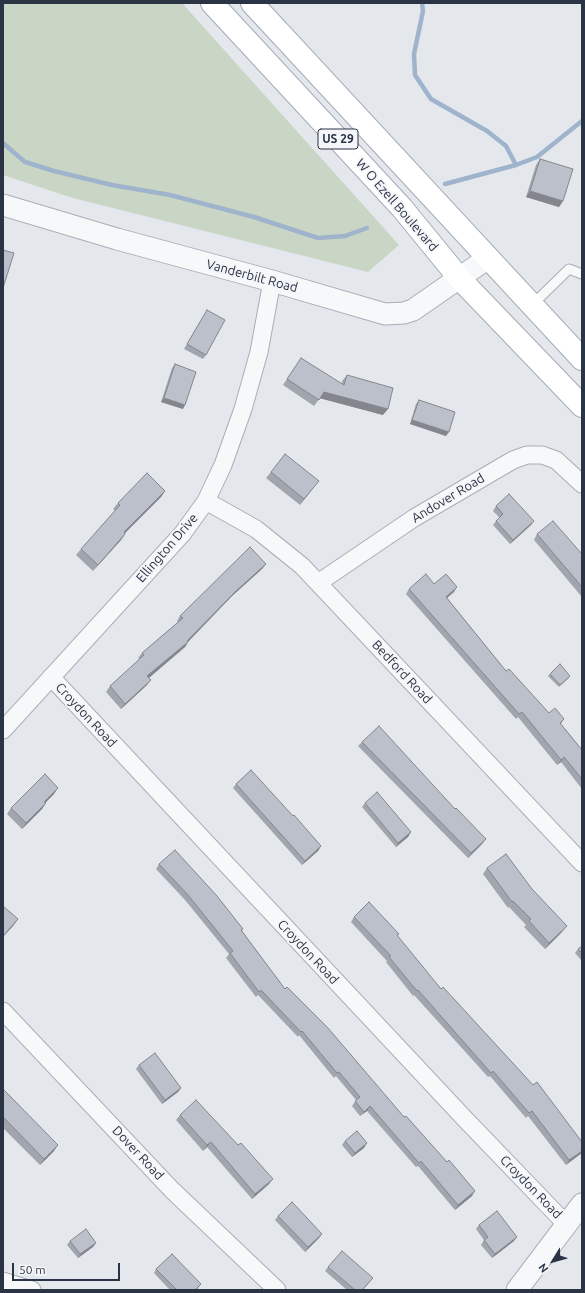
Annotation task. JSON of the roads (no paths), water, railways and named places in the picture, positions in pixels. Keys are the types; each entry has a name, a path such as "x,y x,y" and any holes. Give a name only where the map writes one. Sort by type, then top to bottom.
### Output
{"main road":[{"name":"W O Ezell Boulevard","path":"212,3 402,208 460,279 582,406"},
{"name":"US 29","path":"252,3 582,359"}],"street":[{"name":"Vanderbilt Road","path":"3,205 117,239 272,281 385,314 395,314 413,310 460,279 488,258"},
{"name":"Ellington Drive","path":"3,730 183,533 206,501 223,465 243,409 259,352 272,281"},
{"name":"Andover Road","path":"318,583 414,518 513,460 527,455 542,455 556,460 582,484"},
{"name":"Bedford Road","path":"206,501 256,529 302,566 582,863"},
{"name":"Croydon Road","path":"51,678 460,1114 577,1214"},
{"name":"Dover Road","path":"3,1011 172,1190 277,1290"},
{"path":"517,1290 577,1214"},
{"path":"3,1281 32,1290"}],"lane":[{"path":"532,305 568,269 582,274"}],"waterway":[{"path":"422,3 423,11 414,54 415,75 431,99 487,131 506,146 516,165"},
{"path":"445,184 516,165 537,157 582,121"},
{"path":"3,143 25,162 54,171 112,185 170,195 254,217 318,238 345,236 367,228"}]}
